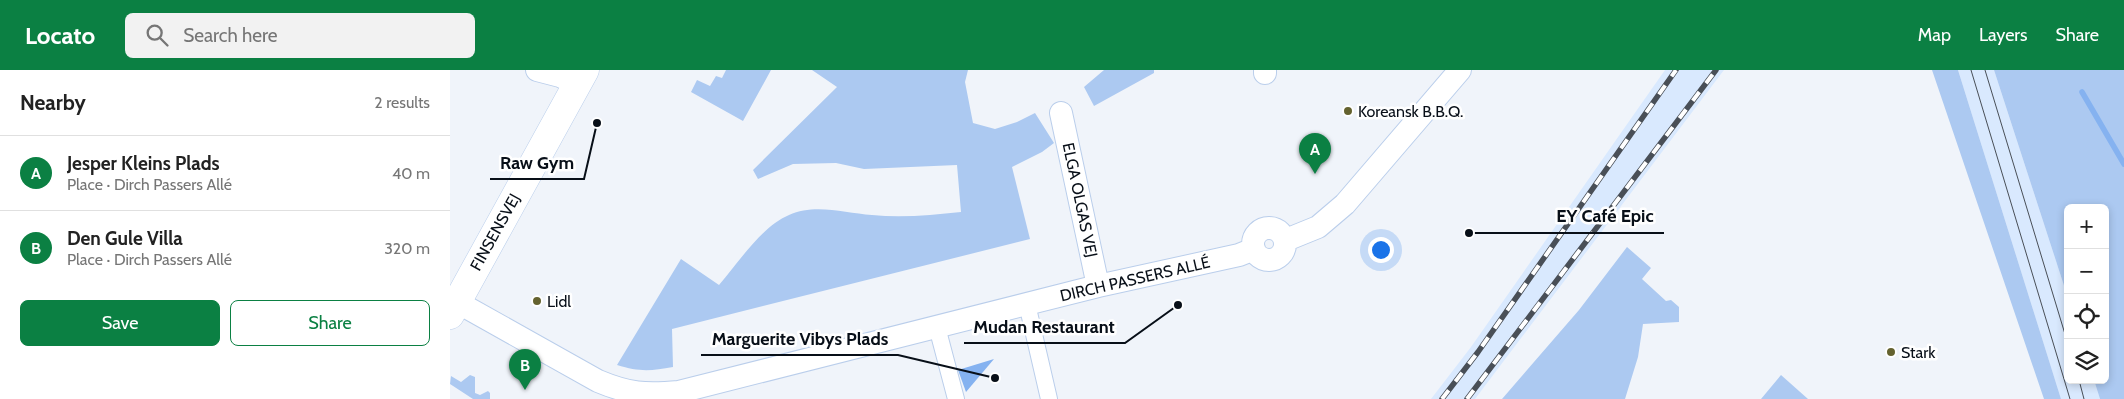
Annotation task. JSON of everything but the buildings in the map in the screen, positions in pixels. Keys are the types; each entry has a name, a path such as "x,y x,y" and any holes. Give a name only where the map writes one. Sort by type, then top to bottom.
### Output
{"street":[{"name":"DIRCH PASSERS ALLÉ","path":"452,299 598,381 622,391 649,395 679,392 1098,286 1239,255 1254,249 1262,259 1275,260 1284,251 1286,240 1318,227 1344,204 1460,70"},
{"name":"FINSENSVEJ","path":"452,299 565,74"},
{"name":"ELGA OLGAS VEJ","path":"1061,113 1098,286"},
{"path":"1027,304 1049,399"},
{"path":"937,327 956,399"}],"shaded area":[{"path":"726,70 771,70 743,121 691,92 697,80 710,86 716,76 722,78"},
{"path":"812,70 968,70 965,82 973,123 995,129 1017,122 1035,113 1054,143 1042,152 1012,167 1030,239 672,329 673,367 645,370 617,365 681,259 719,285 760,236 779,221 799,211 820,209 894,216 961,212 957,165 864,169 836,163 793,164 758,179 753,170 837,87"},
{"path":"1104,70 1154,70 1154,73 1094,106 1084,87"},
{"path":"1665,70 1724,70 1475,399 1431,399 1471,347"},
{"path":"1932,70 1958,70 2061,399 2044,399"},
{"path":"1958,70 1994,70 2064,286 2064,384 2095,384 2100,399 2061,399"},
{"path":"1994,70 2124,70 2124,399 2100,399 2095,384 2109,384 2109,204 2064,204 2064,286"},
{"path":"1627,247 1651,268 1642,279 1666,301 1671,300 1679,307 1679,322 1643,324 1638,357 1625,399 1502,399 1579,310"},
{"path":"994,359 966,392 958,370"},
{"path":"470,375 475,377 475,393 480,395 488,391 490,399 473,399 450,384 451,376 461,382"},
{"path":"1781,375 1808,399 1761,399"}],"waterway":[{"path":"2082,92 2124,164"}],"tram line":[{"path":"1971,70 2070,399"},
{"path":"1985,70 2066,339"},
{"path":"2080,384 2084,399"}],"railway":[{"path":"1442,399 1478,352 1676,70"},
{"path":"1467,399 1716,70"}],"place":[{"name":"Koreansk B.B.Q.","path":"1348,111"},
{"name":"Raw Gym","path":"597,123"},
{"name":"Jesper Kleins Plads","path":"1315,174"},
{"name":"EY Café Epic","path":"1469,233"},
{"name":"Lidl","path":"537,301"},
{"name":"Mudan Restaurant","path":"1178,305"},
{"name":"Stark","path":"1891,352"},
{"name":"Marguerite Vibys Plads","path":"995,378"},
{"name":"Den Gule Villa","path":"525,390"}]}
